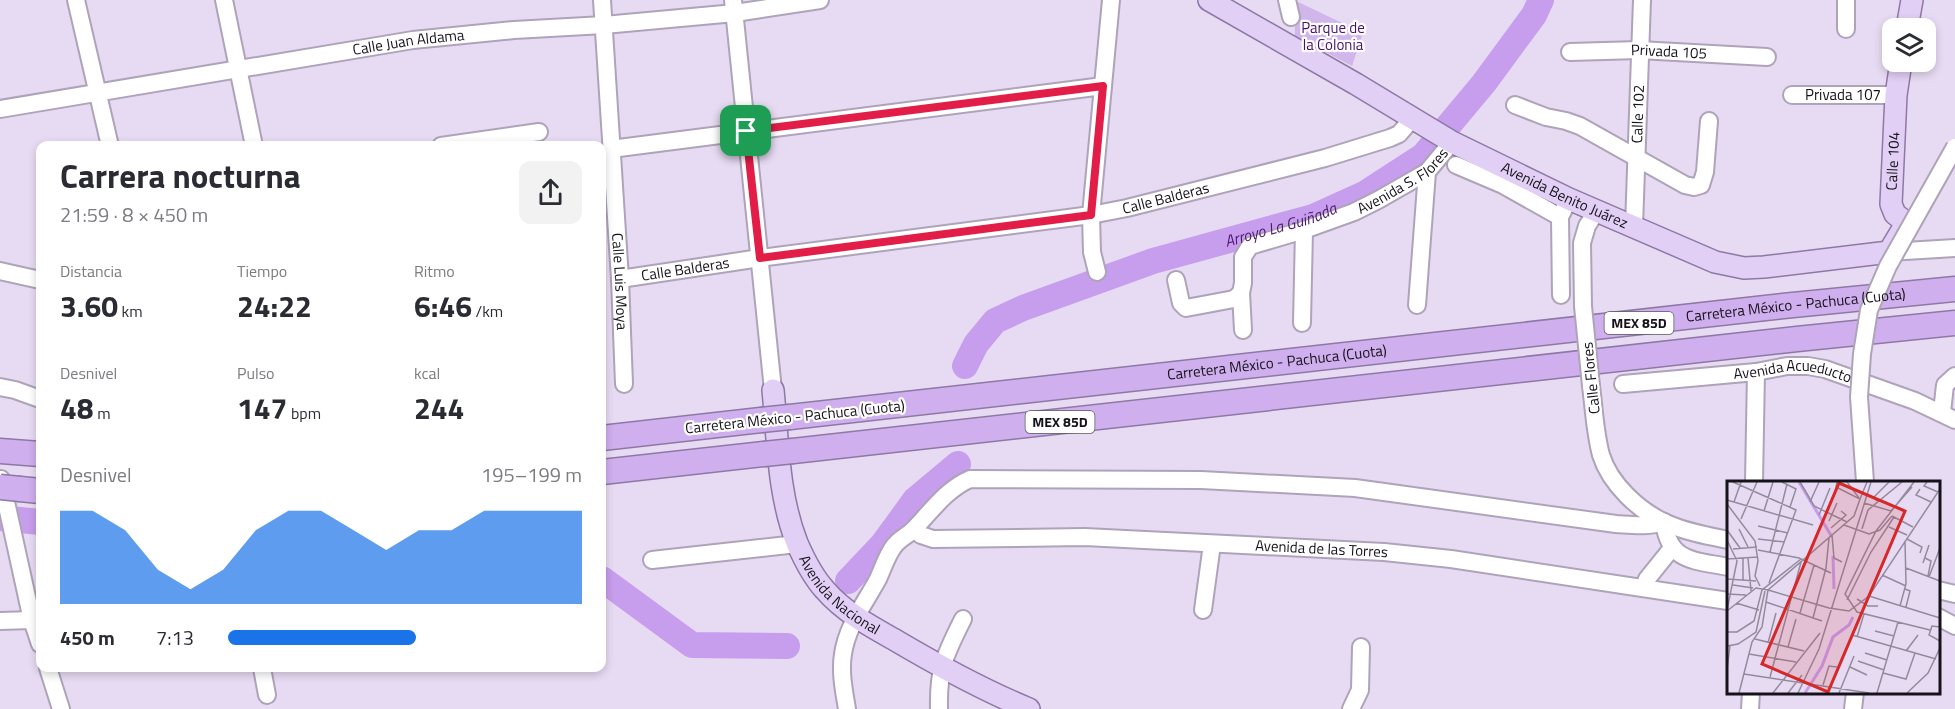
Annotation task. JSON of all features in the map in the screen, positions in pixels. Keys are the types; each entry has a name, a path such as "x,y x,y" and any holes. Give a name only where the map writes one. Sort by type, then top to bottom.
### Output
{"highway":[{"name":"Carretera México - Pachuca (Cuota)","path":"606,438 1783,306 1955,289"},
{"name":"MEX 85D","path":"606,472 1955,323"},
{"path":"4,452 36,454"}],"main road":[{"name":"Avenida Benito Juárez","path":"1209,0 1356,84 1564,208 1597,210 1715,262 1744,268 1889,252"},
{"path":"1909,18 1912,0"},
{"name":"Calle 104","path":"1889,252 1904,227 1903,220 1895,214 1891,204 1896,95 1899,72"},
{"name":"Avenida Nacional","path":"773,390 784,498 797,544 824,590 856,617 941,668 1029,709"}],"street":[{"path":"76,0 109,141"},
{"path":"224,0 253,141"},
{"name":"Calle Luis Moya","path":"602,0 620,279 624,384"},
{"name":"Calle Juan Aldama","path":"0,110 413,40 514,30 604,25 734,7 820,0"},
{"path":"1097,272 1092,252 1091,215 1111,0"},
{"path":"1287,0 1291,17"},
{"name":"Calle 102","path":"1634,226 1642,0"},
{"path":"1845,29 1846,0"},
{"path":"734,7 773,390"},
{"name":"Privada 105","path":"1570,52 1639,50 1767,57"},
{"path":"611,149 1103,86"},
{"name":"Privada 107","path":"1792,94 1896,95"},
{"path":"1515,105 1546,117 1580,126 1685,185 1698,187 1705,172 1710,121"},
{"name":"Calle Balderas","path":"620,279 760,258 1091,215 1127,208 1325,158 1399,134 1418,122"},
{"path":"476,141 539,132"},
{"name":"Avenida S. Flores","path":"1241,293 1245,250 1255,244 1304,230 1370,204 1427,172 1450,141"},
{"path":"1865,481 1859,397 1862,354 1869,310 1888,266 1955,147"},
{"path":"1456,165 1564,208 1561,295"},
{"path":"1417,305 1427,172"},
{"name":"Calle Flores","path":"1597,210 1587,226 1582,243 1583,306 1598,442 1602,458 1618,485 1628,496 1664,522"},
{"path":"1302,323 1304,230"},
{"name":"Avenida Benito Juárez","path":"1889,252 1955,249"},
{"path":"0,271 36,279"},
{"path":"1176,280 1181,303 1184,308 1188,309 1234,298 1241,293"},
{"path":"1241,293 1243,330"},
{"name":"Avenida Acueducto","path":"1623,384 1808,366 1825,369 1905,397 1948,416"},
{"path":"1754,481 1756,372"},
{"path":"1948,416 1945,385 1955,376"},
{"path":"0,387 36,398"},
{"path":"0,476 17,494 17,556 36,627"},
{"path":"847,709 842,666 844,646 856,617 894,545 915,529 935,506 959,485 970,479 1201,480 1354,488 1616,524 1641,526 1664,522 1727,540"},
{"path":"1664,522 1672,548 1682,556 1727,567"},
{"name":"Avenida de las Torres","path":"915,529 921,535 933,539 1085,537 1416,555 1727,601"},
{"path":"652,560 797,544"},
{"path":"1203,610 1212,544"},
{"path":"1644,588 1647,579 1672,548"},
{"path":"1940,590 1955,594"},
{"path":"939,709 941,668 963,619"},
{"path":"1940,619 1955,626"},
{"path":"0,621 36,633"},
{"path":"1351,709 1360,690 1361,647"},
{"path":"49,672 61,709"},
{"path":"263,672 267,695"},
{"path":"1750,709 1751,694"},
{"path":"1853,709 1855,694"}],"green space":[{"name":"Parque de la Colonia","path":"1294,0 1363,33 1352,66 1295,36"}],"waterway":[{"name":"Arroyo La Guiñada","path":"965,366 976,344 995,321 1023,308 1153,261 1313,217 1366,193 1423,156 1484,83 1534,15 1541,0"},
{"path":"848,581 883,544 915,500 958,464"},
{"path":"0,518 36,522"},
{"path":"606,582 692,645 787,646"}],"route":[{"path":"1103,86 1091,215 760,258 746,131 1103,86"}]}
